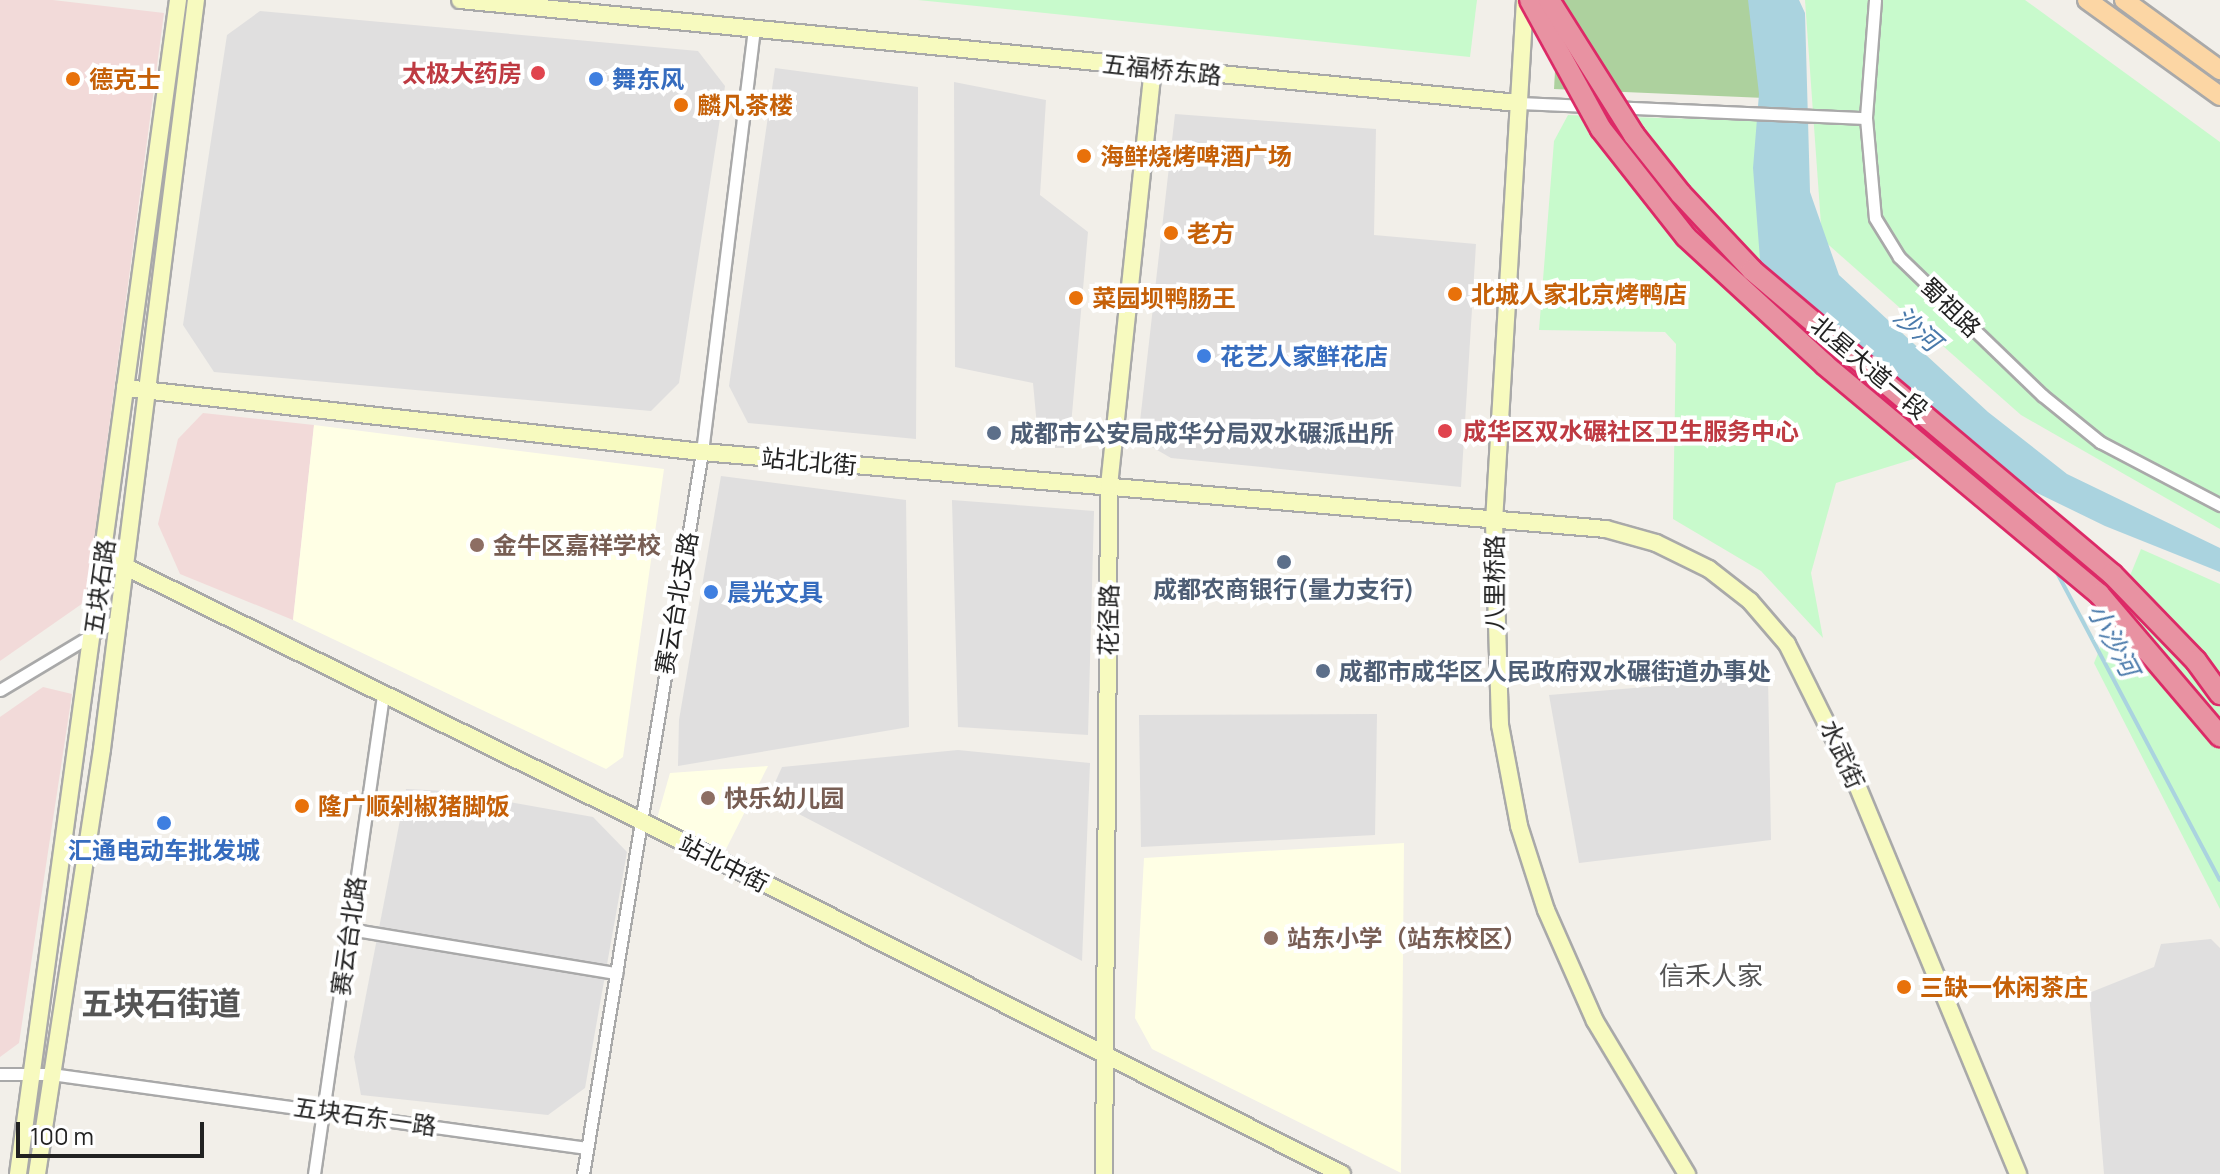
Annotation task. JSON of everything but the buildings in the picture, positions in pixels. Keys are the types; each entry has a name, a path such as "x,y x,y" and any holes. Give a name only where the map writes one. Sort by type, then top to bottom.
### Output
{"highway":[{"name":"北星大道一段","path":"1527,0 1601,129 1686,237 1825,365 2099,594 2220,736"},
{"name":"北星大道一段","path":"1549,0 1634,135 1681,194 1752,270 2112,574 2196,661 2220,694"}],"main road":[{"path":"2087,0 2220,96"},
{"path":"2124,0 2220,70"}],"street":[{"name":"五块石路","path":"18,1174 178,0"},
{"name":"五块石路","path":"37,1174 126,567 196,0"},
{"name":"五福桥东路","path":"460,0 1519,103 1866,118"},
{"name":"八里桥路","path":"1527,0 1494,522 1500,725 1519,826 1546,910 1595,1021 1687,1174"},
{"name":"蜀祖路","path":"1875,0 1866,118 1875,218 1899,257 2042,395 2100,442 2220,505"},
{"name":"赛云台北支路","path":"583,1174 702,452 754,29"},
{"name":"花径路","path":"1104,1174 1109,486 1153,68"},
{"name":"站北北街","path":"125,388 702,452 1494,522"},
{"name":"水武街","path":"1494,522 1606,529 1656,543 1709,569 1750,601 1787,644 1857,785 2018,1174"},
{"name":"站北中街","path":"102,561 126,567 383,698 639,820 1342,1174"},
{"path":"0,690 118,619"},
{"name":"赛云台北路","path":"314,1174 383,698"},
{"path":"349,929 616,973"},
{"name":"五块石东一路","path":"0,1074 51,1074 587,1148"}],"shaded area":[{"path":"0,0 53,0 164,13 86,601 0,661"},
{"path":"260,11 698,51 725,86 679,383 651,411 214,372 183,325 227,35"},
{"path":"775,68 918,87 916,439 748,423 729,386"},
{"path":"954,82 1046,100 1040,195 1088,232 1069,448 1039,448 1033,383 955,367"},
{"path":"1175,114 1376,129 1374,235 1476,244 1461,487 1171,458 1138,439"},
{"path":"203,413 314,425 293,620 180,574 158,524 178,439"},
{"name":"金牛区嘉祥学校","path":"314,425 664,469 623,757 606,769 293,620"},
{"path":"721,476 906,500 909,727 678,766 679,720"},
{"path":"952,500 1094,511 1088,735 958,727"},
{"path":"1768,677 1771,840 1579,863 1549,695"},
{"path":"43,687 72,694 19,1043 0,1057 0,717"},
{"path":"1377,714 1375,835 1141,847 1139,715"},
{"path":"958,750 1090,763 1082,961 768,798 782,767"},
{"name":"快乐幼儿园","path":"768,766 723,855 656,822 670,773"},
{"path":"406,789 447,791 593,817 627,852 585,1088 548,1115 361,1095 354,1057"},
{"name":"站东小学（站东校区）","path":"1404,843 1401,1173 1152,1049 1135,1018 1144,858"},
{"path":"2211,939 2220,948 2220,1174 2104,1174 2089,993 2154,967 2161,944"}],"green space":[{"path":"918,0 1477,0 1470,57"},
{"path":"1559,0 1756,0 1765,98 1554,89"},
{"path":"1805,0 2025,0 2220,142 2220,529 2021,415 1822,239"},
{"path":"1568,115 1759,121 1777,238 1975,440 1836,483 1811,573 1823,638 1761,571 1673,519 1676,344 1665,332 1539,330 1554,141"},
{"path":"2141,549 2220,584 2220,909 2094,663"}],"water":[{"path":"1748,0 1799,0 1805,13 1810,192 1839,275 1988,412 2067,474 2220,548 2220,572 2105,526 1953,452 1762,286 1753,168 1759,94"}],"waterway":[{"name":"小沙河","path":"2023,510 2032,527"},
{"name":"小沙河","path":"2054,567 2220,880"}],"place":[{"name":"太极大药房","path":"538,73"},
{"name":"德克士","path":"73,79"},
{"name":"舞东风","path":"596,79"},
{"name":"麟凡茶楼","path":"681,105"},
{"name":"海鲜烧烤啤酒广场","path":"1084,156"},
{"name":"老方","path":"1171,233"},
{"name":"北城人家北京烤鸭店","path":"1455,294"},
{"name":"菜园坝鸭肠王","path":"1076,298"},
{"name":"花艺人家鲜花店","path":"1204,356"},
{"name":"成华区双水碾社区卫生服务中心","path":"1445,431"},
{"name":"成都市公安局成华分局双水碾派出所","path":"994,433"},
{"name":"金牛区嘉祥学校","path":"477,545"},
{"name":"成都农商银行(量力支行)","path":"1284,562"},
{"name":"晨光文具","path":"711,592"},
{"name":"成都市成华区人民政府双水碾街道办事处","path":"1323,671"},
{"name":"快乐幼儿园","path":"708,798"},
{"name":"隆广顺剁椒猪脚饭","path":"302,806"},
{"name":"汇通电动车批发城","path":"164,823"},
{"name":"站东小学（站东校区）","path":"1271,938"},
{"name":"三缺一休闲茶庄","path":"1904,987"}],"district":[{"name":"信禾人家","path":"1711,976"},
{"name":"五块石街道","path":"161,1003"}],"water label":[{"name":"沙河","path":"1917,329"}]}
